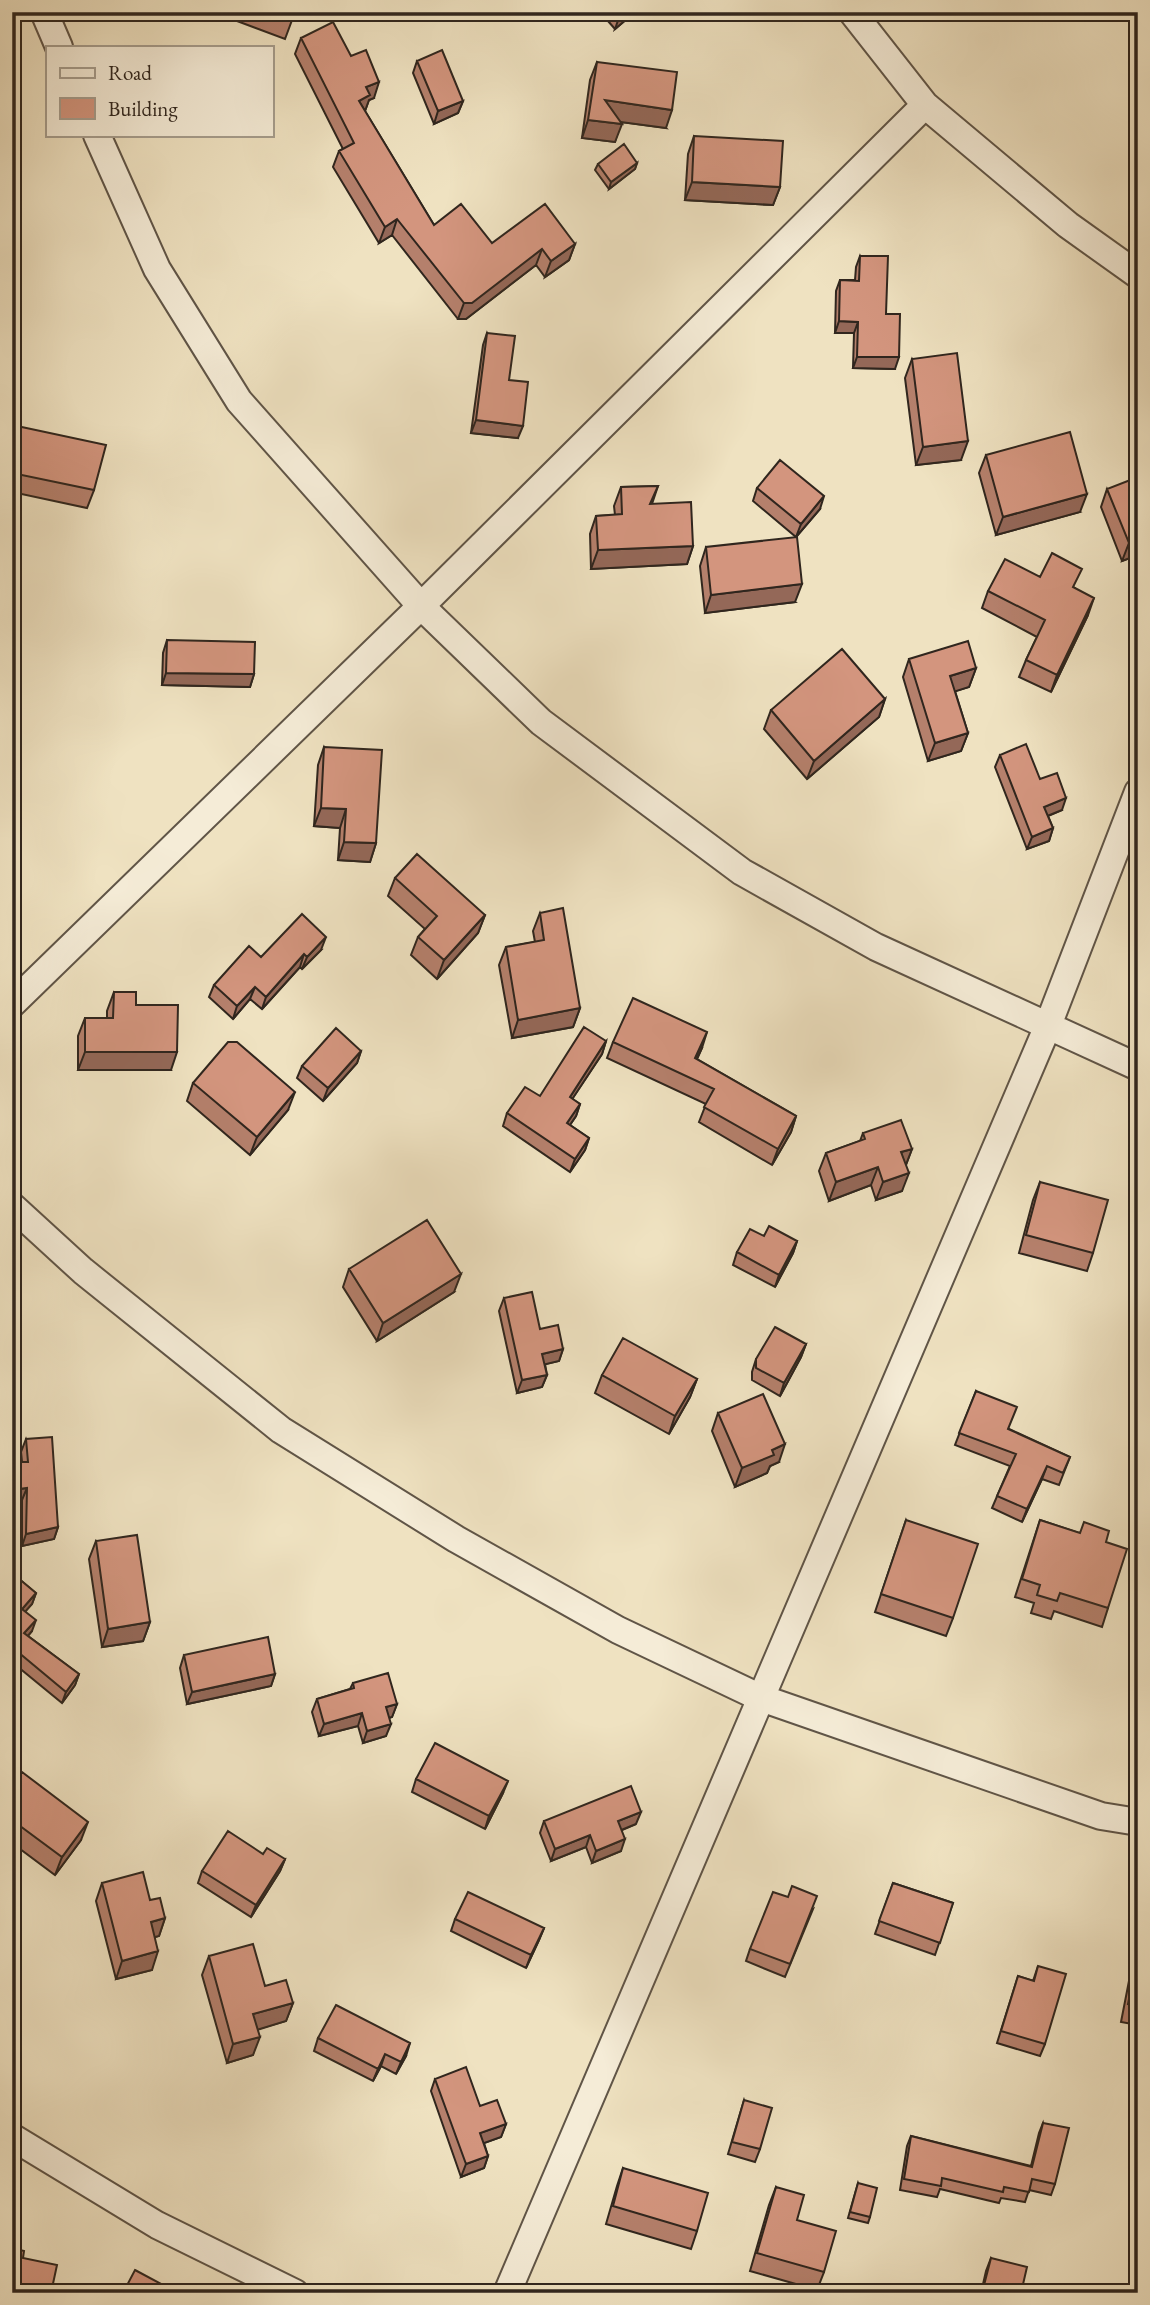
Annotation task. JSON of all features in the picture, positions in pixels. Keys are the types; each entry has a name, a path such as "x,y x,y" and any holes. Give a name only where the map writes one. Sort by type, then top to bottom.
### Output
{"street":[{"path":"44,12 59,46"},
{"path":"852,12 925,105 1068,225 1138,275"},
{"path":"12,1004 421,606 925,105"},
{"path":"97,136 157,269 239,401 421,606 541,722 742,872 876,947 1047,1028 1138,1067"},
{"path":"507,2293 1047,1028 1138,792"},
{"path":"12,1206 83,1271 281,1430 479,1552 618,1630 761,1698 1101,1816 1138,1822"},
{"path":"12,2137 157,2225 295,2293"}],"building":[{"path":"269,12 294,12 291,21"},
{"path":"333,22 351,56 366,50 379,82 366,87 370,95 359,101 434,225 461,204 492,243 545,204 575,244 551,261 542,249 472,303 464,303 397,219 385,227 339,151 354,143 301,38"},
{"path":"442,50 463,101 438,111 417,61"},
{"path":"597,62 677,72 672,110 605,100 622,124 588,120"},
{"path":"694,136 783,141 780,187 692,182"},
{"path":"624,144 637,163 611,182 598,164"},
{"path":"860,256 888,256 886,314 900,314 899,357 857,357 858,322 839,321 840,280 859,281"},
{"path":"12,311 18,312 12,334"},
{"path":"487,333 515,336 509,380 528,382 523,426 476,420"},
{"path":"957,353 968,441 923,447 912,359"},
{"path":"17,426 106,445 94,490 12,473"},
{"path":"1070,432 1087,494 1003,517 986,455"},
{"path":"780,460 824,496 801,524 757,488"},
{"path":"1138,477 1138,539 1129,543 1107,489"},
{"path":"658,486 650,504 691,502 693,546 598,550 596,516 622,514 621,487"},
{"path":"797,537 802,584 711,595 706,547"},
{"path":"1052,553 1082,569 1073,587 1094,598 1057,675 1026,660 1045,620 988,591 1005,559 1040,577"},
{"path":"167,640 255,642 254,674 166,673"},
{"path":"968,641 976,668 950,676 968,733 935,743 909,659"},
{"path":"842,649 885,699 814,761 771,710"},
{"path":"1026,744 1040,779 1057,773 1066,798 1044,807 1053,828 1032,837 1000,755"},
{"path":"324,747 382,750 376,843 344,842 346,809 321,808"},
{"path":"417,854 485,915 444,960 418,937 437,916 395,878"},
{"path":"12,863 20,864 19,886 12,886"},
{"path":"563,908 580,1008 518,1020 506,947 544,940 540,913"},
{"path":"302,914 326,937 307,957 304,954 266,997 255,987 237,1006 214,985 249,946 261,957"},
{"path":"114,992 136,992 136,1005 178,1005 177,1052 85,1052 85,1018 113,1018"},
{"path":"633,998 707,1032 695,1058 796,1116 778,1149 704,1107 714,1089 613,1042"},
{"path":"584,1027 606,1041 570,1097 580,1104 567,1123 589,1138 575,1159 507,1113 525,1087 540,1096"},
{"path":"336,1028 361,1051 328,1088 302,1066"},
{"path":"228,1042 237,1042 295,1092 257,1137 193,1083"},
{"path":"901,1120 912,1149 901,1152 909,1173 883,1182 878,1167 836,1182 826,1153 865,1139 863,1133"},
{"path":"1040,1182 1108,1200 1093,1253 1026,1235"},
{"path":"427,1220 461,1274 383,1323 349,1269"},
{"path":"769,1226 797,1241 779,1275 737,1252 750,1229 764,1236"},
{"path":"532,1292 540,1329 558,1325 563,1349 542,1354 547,1375 522,1380 504,1298"},
{"path":"775,1327 806,1344 784,1383 756,1368 756,1359"},
{"path":"623,1338 697,1379 675,1416 602,1375"},
{"path":"976,1391 1017,1407 1008,1429 1070,1457 1063,1473 1047,1466 1027,1509 997,1496 1016,1454 959,1433"},
{"path":"763,1394 785,1444 772,1450 774,1455 742,1468 718,1413"},
{"path":"52,1437 58,1527 26,1534 27,1488 12,1490 12,1462 28,1462 26,1439"},
{"path":"906,1520 978,1544 953,1618 881,1594"},
{"path":"1040,1520 1080,1533 1084,1522 1109,1531 1106,1542 1127,1549 1108,1608 1060,1593 1057,1601 1037,1595 1040,1585 1022,1579"},
{"path":"137,1535 150,1622 108,1629 96,1541"},
{"path":"12,1573 36,1593 22,1609 36,1620 24,1633 79,1674 66,1692 12,1647"},
{"path":"268,1637 275,1674 192,1692 184,1655"},
{"path":"388,1673 397,1704 386,1707 391,1724 367,1731 362,1713 324,1724 317,1699 354,1688 353,1683"},
{"path":"435,1743 508,1781 489,1816 416,1779"},
{"path":"22,1772 88,1822 62,1857 12,1820 12,1784"},
{"path":"631,1786 641,1812 618,1821 625,1839 596,1851 590,1835 555,1849 544,1821"},
{"path":"228,1831 263,1854 267,1848 285,1859 256,1905 202,1871"},
{"path":"143,1872 150,1900 160,1898 165,1918 151,1922 158,1951 122,1961 102,1883"},
{"path":"893,1883 953,1903 940,1943 879,1921"},
{"path":"792,1886 817,1896 790,1964 750,1949 773,1892 788,1897"},
{"path":"468,1892 544,1928 531,1955 455,1919"},
{"path":"253,1944 265,1986 286,1980 293,2003 253,2014 260,2037 233,2044 209,1956"},
{"path":"1138,1953 1138,2005 1128,2004"},
{"path":"1038,1966 1066,1974 1045,2044 1001,2031 1018,1976 1034,1981"},
{"path":"336,2005 410,2043 401,2062 385,2054 378,2069 318,2038"},
{"path":"466,2067 480,2106 497,2100 506,2124 480,2133 488,2156 466,2164 435,2079"},
{"path":"744,2100 772,2108 760,2149 732,2142"},
{"path":"1043,2123 1069,2128 1055,2184 1032,2179 1029,2192 1004,2187 1003,2192 942,2178 941,2186 904,2179 911,2136 1032,2167"},
{"path":"623,2168 708,2193 697,2231 613,2206"},
{"path":"858,2183 877,2188 870,2217 850,2212"},
{"path":"776,2187 804,2195 797,2220 836,2231 824,2272 757,2253"},
{"path":"12,2248 24,2251 23,2258 57,2265 51,2293 12,2293"},
{"path":"991,2258 1027,2267 1021,2293 982,2293"},
{"path":"135,2270 178,2293 123,2293"}]}
